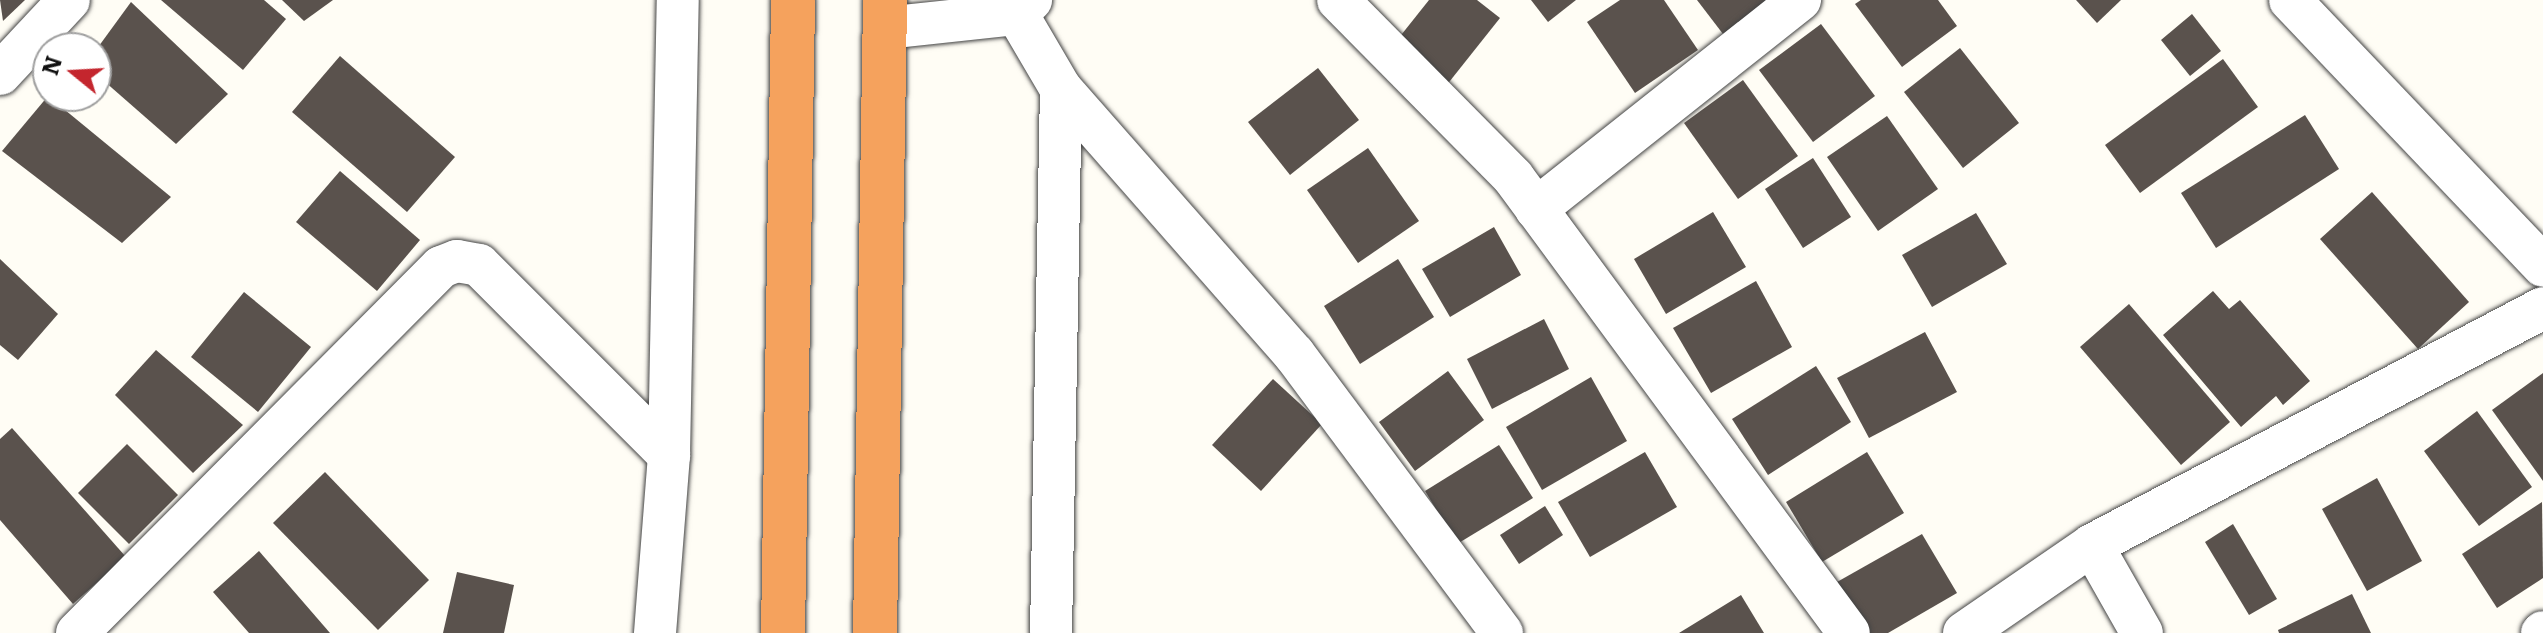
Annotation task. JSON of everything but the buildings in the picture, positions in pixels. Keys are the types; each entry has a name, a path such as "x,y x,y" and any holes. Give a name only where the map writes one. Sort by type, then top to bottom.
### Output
{"highway":[{"path":"783,633 793,0"},
{"path":"875,633 885,14"}],"street":[{"path":"0,74 69,0"},
{"path":"655,633 669,455 678,0"},
{"path":"1338,0 1536,209 1849,633"},
{"path":"1536,209 1800,0"},
{"path":"2290,0 2543,266"},
{"path":"885,14 1025,5 1061,89 1294,354 1502,633"},
{"path":"1051,633 1061,89"},
{"path":"77,633 441,267 457,261 479,265 669,455"},
{"path":"1964,633 2092,545 2543,308"},
{"path":"2092,545 2142,633"}]}
